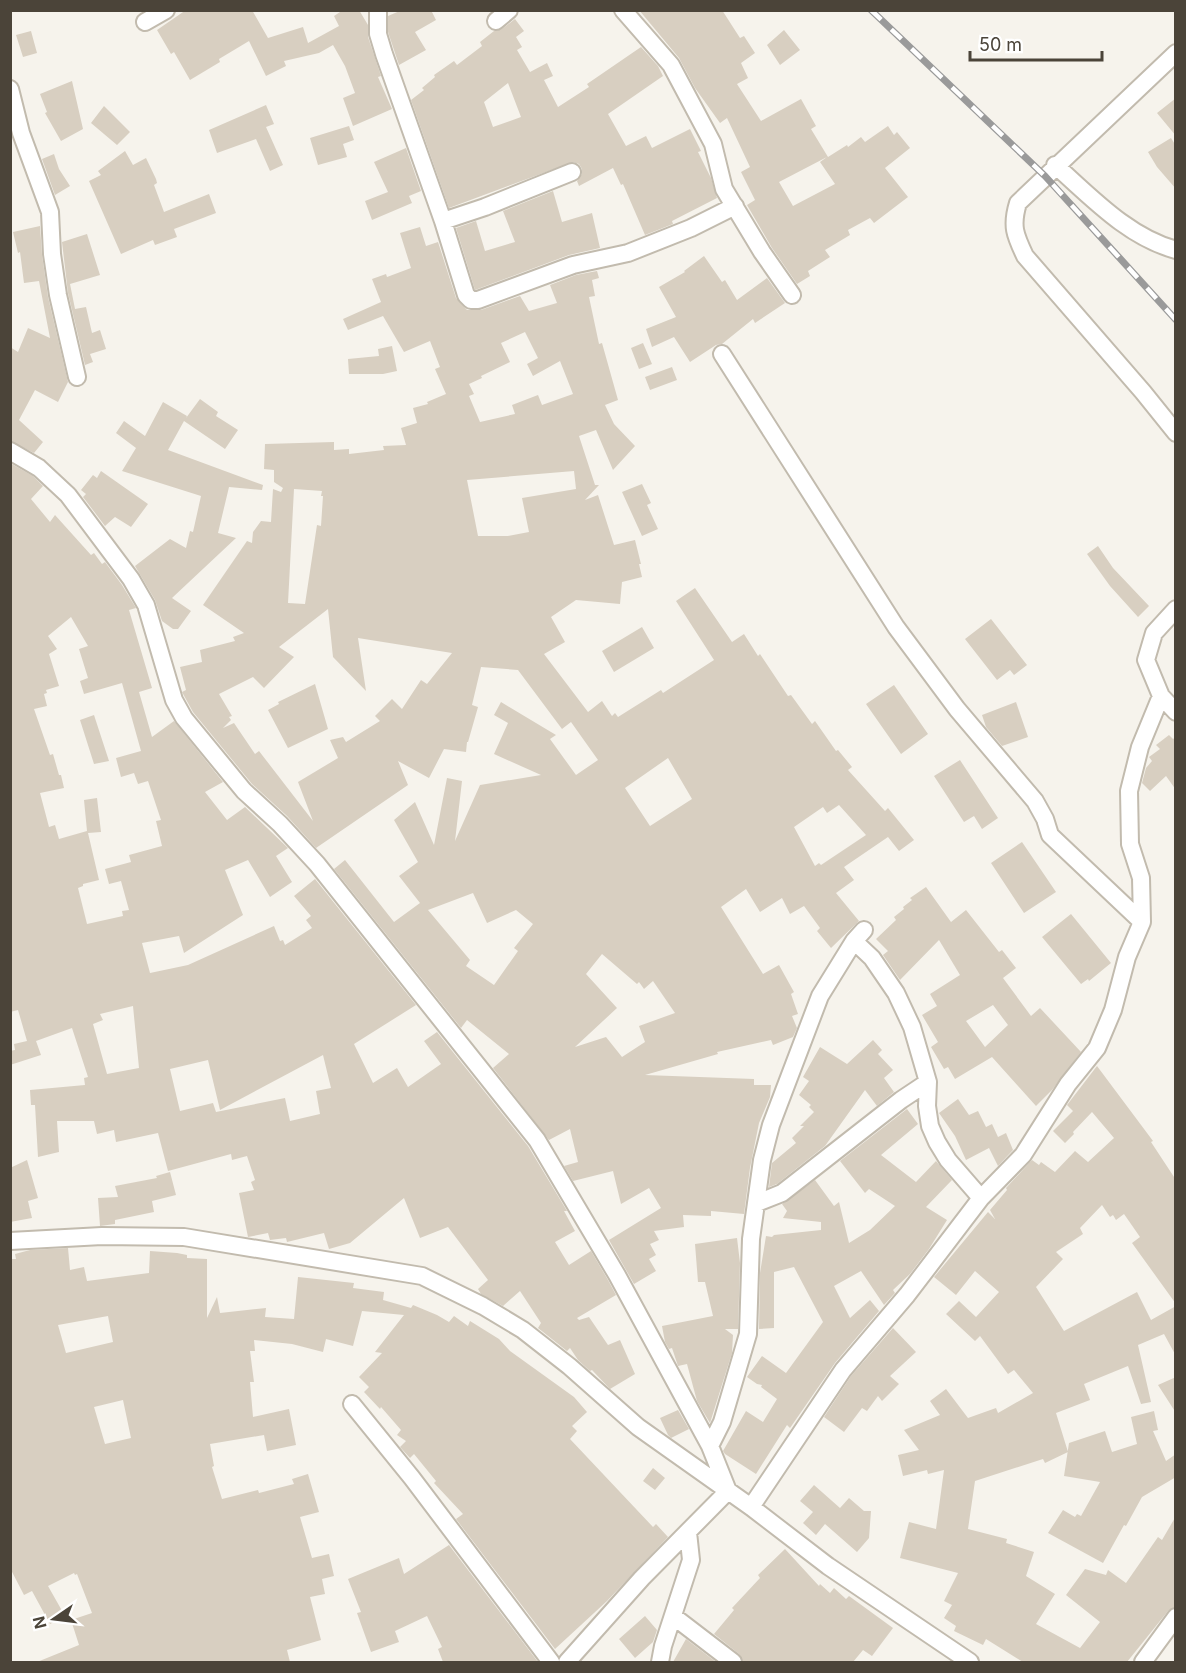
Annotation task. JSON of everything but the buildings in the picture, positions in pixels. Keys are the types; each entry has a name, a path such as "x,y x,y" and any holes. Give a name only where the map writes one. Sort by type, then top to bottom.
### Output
{"street":[{"path":"145,22 166,10"},
{"path":"378,10 378,34 384,54 443,221 466,295 471,300 478,300 573,265 628,253 691,228 735,206"},
{"path":"623,10 671,65 713,144 724,189 762,252 792,295"},
{"path":"1176,53 1055,165 1018,203 1014,217 1014,233 1025,256 1176,433"},
{"path":"10,89 21,133 50,212 52,254 58,295 77,377"},
{"path":"1055,165 1102,207 1130,228 1153,241 1176,250"},
{"path":"443,221 485,207 572,172"},
{"path":"722,354 896,627 957,709 1035,801 1045,819 1050,835 1142,922"},
{"path":"10,451 39,468 68,495 131,579 146,605 174,700 184,718 244,791 280,824 317,864 537,1140 617,1275 710,1446 728,1491"},
{"path":"1176,609 1154,633 1146,660 1161,696 1176,712"},
{"path":"751,1507 843,1370 908,1295 981,1198 1023,1155 1068,1084 1097,1048 1113,1010 1127,957 1142,922 1141,878 1130,844 1130,791 1140,747 1161,696"},
{"path":"710,1446 722,1422 748,1334 751,1239 762,1160 771,1125 820,996 859,936 896,993 912,1027 928,1082 927,1106 930,1126 937,1142 948,1160 981,1198"},
{"path":"757,1203 782,1194 901,1100 928,1082"},
{"path":"10,1241 102,1236 184,1237 422,1276 483,1306 524,1330 638,1427 751,1507 828,1566 970,1662"},
{"path":"352,1404 412,1478 551,1662"},
{"path":"567,1662 642,1578 728,1491"},
{"path":"660,1662 691,1560 688,1532"},
{"path":"673,1616 733,1662"},
{"path":"1143,1662 1176,1617"}],"railway":[{"path":"871,10 1045,176 1176,320"}]}
